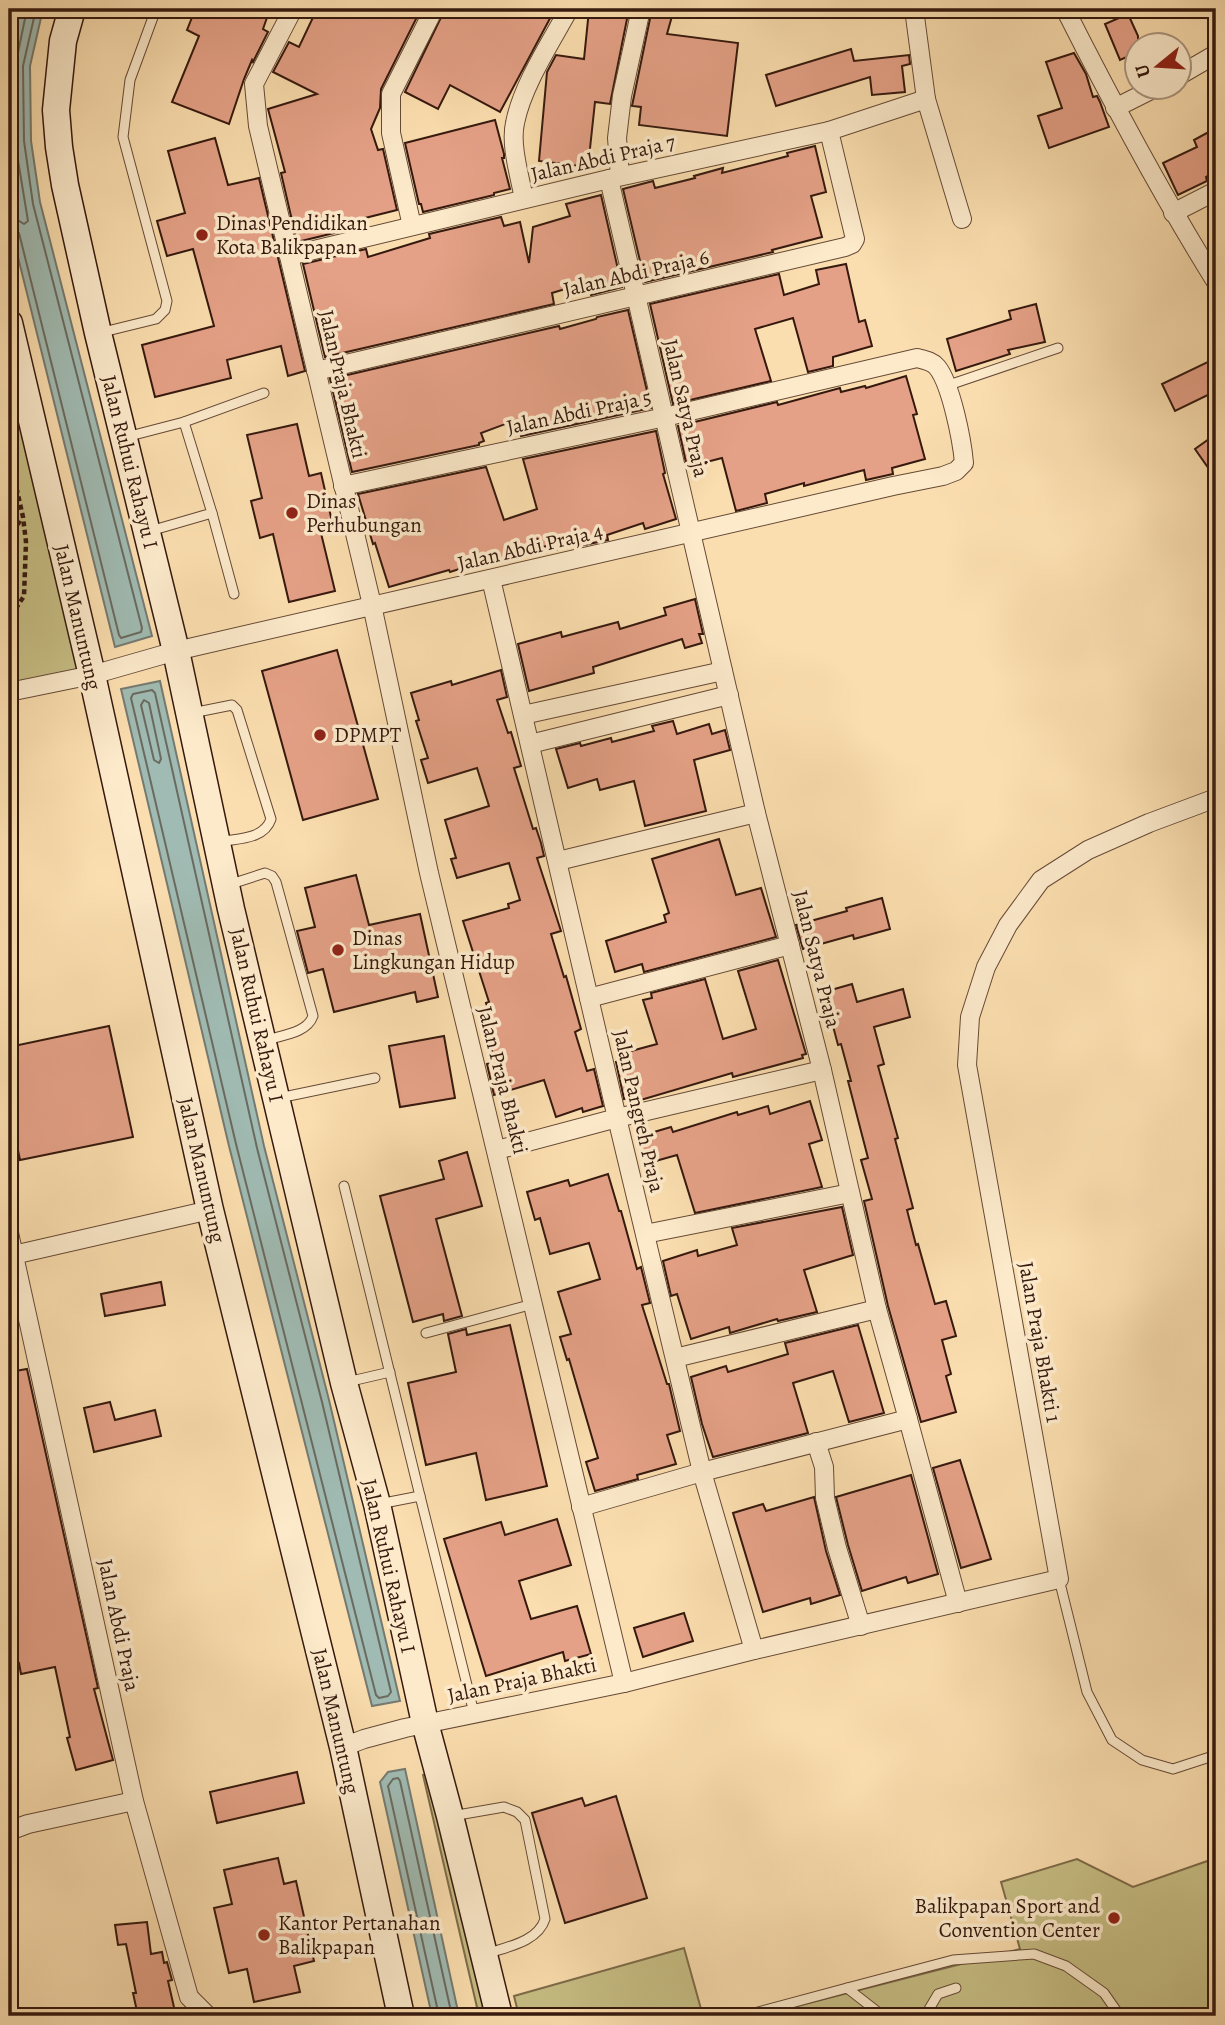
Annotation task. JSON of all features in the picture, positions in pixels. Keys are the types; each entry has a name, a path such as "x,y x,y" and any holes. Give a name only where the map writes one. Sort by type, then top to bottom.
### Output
{"street":[{"name":"Jalan Ruhui Rahayu I","path":"72,9 63,41 56,110 65,185 147,532 168,653 190,714 263,1041 344,1383 377,1504 415,1726 450,1816 499,2016"},
{"name":"Jalan Praja Bhakti","path":"293,9 254,85 258,125 372,605 429,873 624,1683 415,1726 353,1743"},
{"path":"412,226 391,133 391,94 434,9"},
{"path":"524,199 516,158 514,125 525,92 569,9"},
{"name":"Jalan Satya Praja","path":"641,9 620,110 614,178 637,296 756,813 822,1070 877,1309 958,1603"},
{"path":"914,9 926,99 962,219"},
{"path":"1065,9 1173,214 1216,282"},
{"path":"1194,67 1216,54"},
{"name":"Jalan Abdi Praja 7","path":"289,256 614,178 829,131 926,99"},
{"path":"1115,108 1127,102"},
{"name":"Jalan Abdi Praja 6","path":"316,371 852,244 855,239 829,131"},
{"path":"1173,214 1216,191"},
{"name":"Jalan Manuntung","path":"9,323 104,672 210,1210 353,1743 401,2016"},
{"name":"Jalan Abdi Praja 5","path":"343,486 665,417 917,358 928,360 936,366 946,386"},
{"name":"Jalan Abdi Praja 4","path":"9,692 104,672 168,653 372,605 943,476 956,471 964,463 961,439 946,386"},
{"name":"Jalan Pangreh Praja","path":"491,579 674,1358 702,1472 754,1650"},
{"path":"523,715 723,671"},
{"path":"530,744 729,695"},
{"name":"Jalan Praja Bhakti 1","path":"1059,1579 967,1065 970,1017 986,967 1008,925 1041,880 1088,850 1216,798"},
{"path":"558,861 756,813"},
{"path":"589,998 790,945"},
{"path":"497,1150 617,1118 822,1070"},
{"path":"645,1234 850,1193"},
{"path":"11,1256 210,1210"},
{"name":"Jalan Abdi Praja","path":"9,1233 11,1256 134,1801 189,1997 208,2016"},
{"path":"674,1358 877,1309"},
{"path":"581,1507 702,1472 908,1419"},
{"path":"816,1442 824,1467 825,1498 837,1548 861,1626"},
{"path":"624,1683 1059,1579"},
{"path":"9,1831 27,1824 134,1801"}],"lane":[{"path":"99,333 156,319 165,310 167,301 123,137 130,80 156,9"},
{"path":"946,386 1058,348"},
{"path":"124,438 184,422 264,393"},
{"path":"184,422 234,594"},
{"path":"147,532 212,513"},
{"path":"190,714 224,705 232,705 237,710 271,819 262,833 217,843"},
{"path":"227,886 265,873 272,876 276,882 313,1016 311,1023 305,1028 263,1041"},
{"path":"277,1098 375,1078"},
{"path":"344,1186 474,1713"},
{"path":"426,1333 533,1304"},
{"path":"344,1383 390,1372"},
{"path":"377,1504 420,1496"},
{"path":"1059,1579 1087,1692 1112,1740 1142,1760 1172,1769 1216,1755"},
{"path":"450,1816 504,1807 517,1812 525,1820 545,1919 542,1928 533,1937 482,1955"},
{"path":"743,2016 769,2013 847,1988 953,1960 1034,1954 1066,1966 1104,1993 1120,2016"},
{"path":"847,1988 883,2016"},
{"path":"925,2016 937,1994 956,1988"}],"path":[{"path":"9,455 26,542 24,596 9,619"},
{"path":"9,517 24,526"}],"shaded area":[{"path":"9,350 84,669 9,684"},
{"path":"438,1770 496,2016 479,2016 423,1775"},
{"name":"Balikpapan Sport and Convention Center","path":"1216,1858 1216,2016 758,2016 1020,1949 1001,1882 1077,1859 1133,1887"},
{"path":"684,1948 703,2016 519,2016 514,1996"}],"water":[{"path":"10,9 43,9 30,66 31,141 40,202 152,636 115,647 9,221"},
{"path":"160,681 264,1146 329,1400 400,1701 372,1706 229,1146 121,689"},
{"path":"405,1769 459,2016 432,2016 380,1782 388,1772"}],"building":[{"path":"211,9 270,9 263,29 268,32 253,62 252,60 229,124 172,102 199,36 187,30 195,10 209,17"},
{"path":"317,9 421,9 381,89 380,108 371,129 378,150 383,149 397,210 357,220 359,227 297,242 281,173 285,172 268,109 317,94 273,72 289,42 299,47"},
{"path":"445,9 555,9 500,112 450,85 438,109 405,92"},
{"path":"629,9 610,104 595,102 588,167 539,161 547,72 556,55 584,59 589,10"},
{"path":"652,9 674,9 667,34 738,43 727,136 639,125 641,107 632,106"},
{"path":"1128,14 1136,32 1124,32 1124,58 1120,60 1105,24"},
{"path":"851,49 854,61 909,55 910,64 902,66 905,92 872,95 870,77 776,106 766,75"},
{"path":"1074,53 1086,74 1093,97 1097,96 1100,102 1109,127 1049,148 1038,116 1062,108 1046,62"},
{"path":"495,120 510,189 423,212 405,143"},
{"path":"1216,128 1216,180 1211,174 1206,177 1207,181 1178,195 1163,163 1197,147 1194,140"},
{"path":"215,138 228,185 259,178 305,371 288,376 281,346 227,360 231,378 155,397 142,345 214,326 193,249 167,256 157,221 185,213 168,151"},
{"path":"815,146 826,192 811,196 822,237 772,250 773,252 645,282 623,189 653,181 655,188 723,168 722,173"},
{"path":"601,195 622,287 591,295 588,282 552,293 554,304 325,357 303,264 366,249 368,257 430,238 429,234 501,217 504,226 520,222 529,263 533,227 570,216 566,204"},
{"path":"846,264 859,322 865,320 872,346 833,357 833,366 808,372 793,318 755,329 771,381 673,404 650,304 779,274 784,295 819,284 816,270"},
{"path":"1036,304 1045,342 1008,350 1010,354 956,371 947,339 1011,319 1009,311"},
{"path":"628,310 651,408 521,436 516,420 481,433 484,441 479,445 352,472 330,379 559,326 560,329"},
{"path":"1216,358 1216,375 1208,382 1214,392 1175,411 1162,384"},
{"path":"906,376 917,414 913,415 925,459 892,468 893,474 866,480 864,470 804,486 804,483 765,494 767,503 736,511 722,458 687,467 678,426 777,402 778,405 840,388 841,392 865,386 866,388"},
{"name":"Dinas Perhubungan","path":"297,424 309,476 321,473 333,526 320,529 335,591 289,602 273,534 260,538 251,501 262,498 247,435"},
{"path":"656,431 665,473 663,474 676,519 645,529 643,523 607,535 608,540 584,545 583,542 548,552 546,546 389,587 358,494 486,467 504,520 537,509 523,459"},
{"path":"1216,434 1216,479 1195,449"},
{"path":"695,599 703,634 699,634 702,643 685,648 682,639 593,667 594,673 529,691 518,644 561,632 562,637 618,622 620,629 666,615 664,608"},
{"name":"DPMPT","path":"337,650 378,799 303,820 262,671"},
{"path":"501,670 507,697 497,700 508,733 511,732 521,766 514,768 533,829 536,828 541,843 544,856 537,858 561,931 551,934 581,1029 575,1032 587,1071 594,1069 603,1106 583,1112 582,1108 556,1117 544,1080 494,1095 487,1064 495,1062 486,1031 493,1028 486,1003 489,1002 463,921 509,908 508,904 520,900 509,863 457,878 451,859 456,858 445,820 489,806 477,768 428,783 421,760 428,758 416,721 419,720 411,693 451,681 452,685"},
{"path":"673,721 677,734 709,724 712,734 725,730 730,750 694,760 706,811 645,826 634,781 600,790 597,779 568,788 556,749 611,738 612,742 654,731 652,726"},
{"path":"719,839 736,895 761,888 776,937 644,972 642,964 615,972 606,941 666,922 664,915 669,913 652,859"},
{"name":"Dinas Lingkungan Hidup","path":"356,875 369,925 420,914 438,997 417,1002 415,992 334,1012 323,969 308,973 297,931 315,927 305,888"},
{"path":"882,898 890,929 854,939 853,935 803,949 796,925"},
{"path":"778,960 806,1054 802,1055 803,1058 733,1077 732,1073 634,1102 633,1097 624,1099 616,1062 622,1060 620,1054 657,1044 643,1000 652,998 651,993 705,979 723,1039 756,1029 738,971"},
{"path":"852,984 857,1002 903,989 910,1017 874,1027 884,1064 878,1066 898,1138 895,1139 913,1208 907,1210 916,1245 918,1244 935,1304 946,1301 956,1336 942,1340 951,1374 946,1376 956,1412 921,1422 888,1306 864,1201 872,1199 861,1160 868,1158 848,1081 851,1081 824,992"},
{"path":"109,1026 133,1137 20,1160 9,1107 9,1047"},
{"path":"444,1036 455,1098 400,1107 389,1046"},
{"path":"810,1101 822,1140 809,1144 822,1187 695,1213 677,1155 645,1164 637,1137 671,1127 673,1132 737,1112 738,1115 768,1106 770,1114"},
{"path":"467,1152 482,1206 436,1219 462,1316 444,1321 443,1314 413,1322 380,1196 444,1179 439,1161"},
{"path":"608,1174 637,1269 641,1267 650,1303 642,1305 669,1384 680,1431 667,1435 676,1464 637,1475 638,1479 595,1491 586,1462 598,1458 560,1337 571,1334 558,1292 600,1279 589,1243 550,1254 540,1218 535,1220 527,1192 568,1180 570,1186"},
{"path":"842,1207 853,1255 804,1270 817,1312 778,1321 777,1319 730,1333 729,1327 691,1339 677,1294 671,1296 663,1261 697,1250 698,1256 737,1245 732,1228"},
{"path":"161,1282 165,1305 105,1316 101,1294"},
{"path":"510,1325 547,1486 486,1500 476,1453 426,1465 408,1383 456,1372 448,1334 466,1329 467,1335"},
{"path":"858,1325 884,1413 849,1422 833,1371 793,1383 808,1433 713,1457 691,1377 726,1366 728,1372 788,1354 785,1343"},
{"path":"27,1369 98,1688 94,1689 113,1760 76,1770 67,1738 70,1737 55,1667 21,1674 19,1663 11,1665 9,1653 9,1644 14,1643 9,1617 17,1615 9,1582 9,1372"},
{"path":"110,1402 115,1420 155,1410 161,1436 94,1452 84,1408"},
{"path":"960,1460 991,1559 961,1568 933,1468"},
{"path":"911,1475 938,1574 908,1583 906,1577 862,1591 836,1497"},
{"path":"814,1497 826,1551 840,1595 811,1604 810,1598 763,1612 733,1513 763,1504 766,1511"},
{"path":"557,1519 571,1565 519,1581 531,1619 577,1606 591,1654 565,1661 563,1652 486,1676 444,1539 501,1522 505,1535"},
{"path":"684,1613 693,1641 643,1657 634,1628"},
{"path":"297,1772 304,1803 217,1823 210,1792"},
{"path":"616,1796 647,1898 565,1923 532,1813 582,1798 585,1806"},
{"name":"Kantor Pertanahan Balikpapan","path":"278,1858 284,1884 296,1881 314,1961 294,1966 300,1992 254,2002 247,1969 229,1973 214,1908 232,1904 224,1870"},
{"path":"147,1922 151,1954 162,1952 164,1963 167,1962 172,1980 168,1981 176,2016 138,2016 126,1944 118,1945 115,1925"}],"place":[{"name":"Dinas Pendidikan Kota Balikpapan","path":"202,235"},
{"name":"Dinas Perhubungan","path":"292,513"},
{"name":"DPMPT","path":"320,735"},
{"name":"Dinas Lingkungan Hidup","path":"338,950"},
{"name":"Balikpapan Sport and Convention Center","path":"1114,1918"},
{"name":"Kantor Pertanahan Balikpapan","path":"264,1935"}]}
